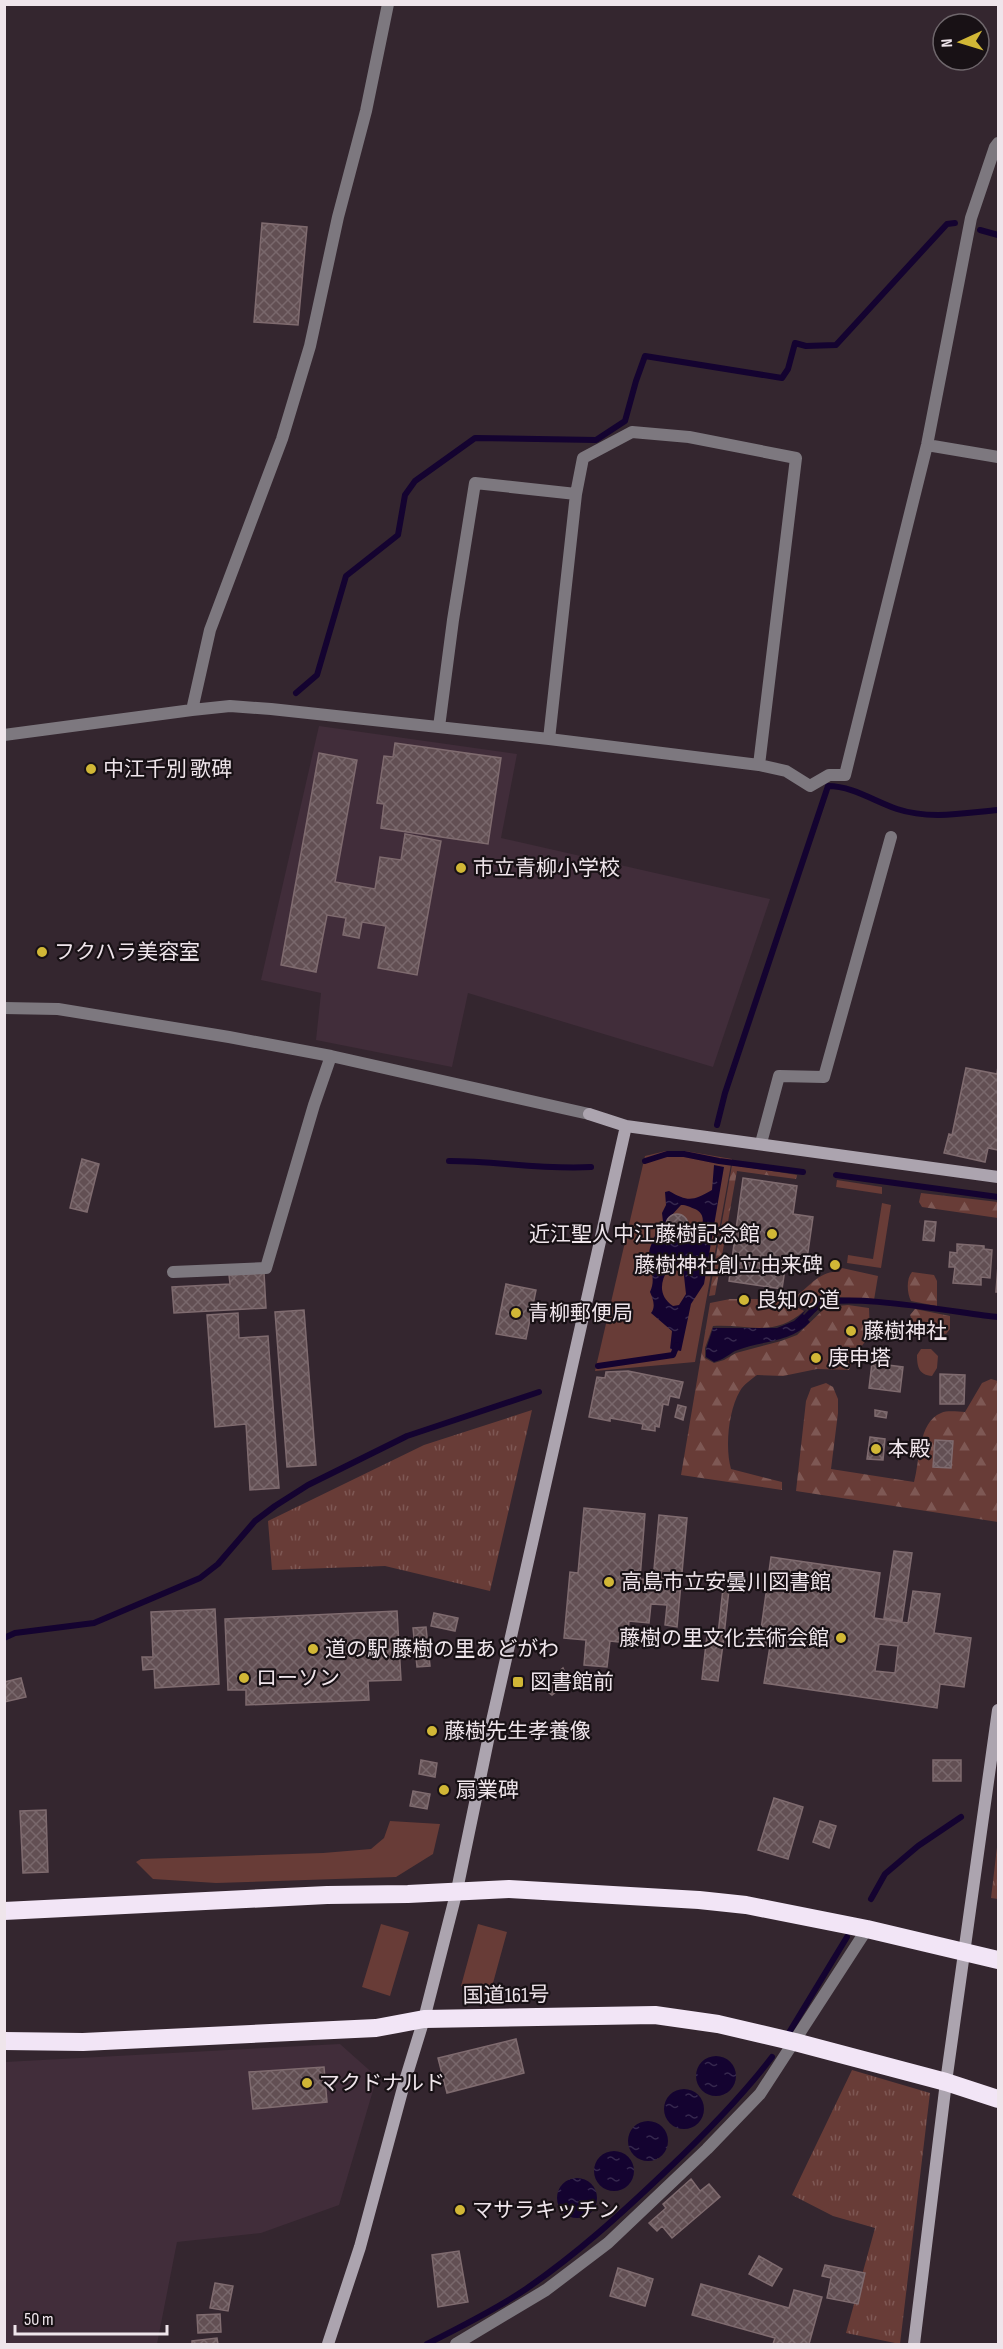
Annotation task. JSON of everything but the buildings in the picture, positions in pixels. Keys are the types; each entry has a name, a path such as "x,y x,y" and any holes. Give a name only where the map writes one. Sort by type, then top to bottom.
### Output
{"highway":[{"path":"4,1911 327,1895 509,1889 699,1900 746,1905 867,1929 999,1960"},
{"name":"国道161号","path":"4,2042 83,2042 375,2028 424,2019 655,2015 718,2025 795,2042 999,2098"}],"street":[{"path":"192,710 210,630 282,439 310,346 338,217 366,111 388,4"},
{"path":"4,735 230,706 549,739 759,765 786,771 810,786 829,775 845,775 927,445 970,218 994,147 999,143"},
{"path":"549,739 576,494 583,458 632,432 689,437 796,458 759,765"},
{"path":"927,445 999,457"},
{"path":"439,727 475,483 576,494"},
{"path":"761,1143 780,1076 824,1077 891,837"},
{"path":"4,1008 58,1009 331,1056 589,1114 626,1126 761,1143 999,1178"},
{"path":"173,1272 266,1268 314,1105 331,1056"},
{"path":"328,2344 360,2247 424,2019 457,1890 492,1721 626,1126"},
{"path":"914,2344 946,2082 999,1710"},
{"path":"456,2344 546,2290 608,2243 707,2149 760,2094 867,1929"}],"shaded area":[{"name":"市立青柳小学校","path":"319,726 517,754 501,838 770,899 713,1067 468,993 452,1067 316,1040 321,993 261,980"},
{"path":"340,2044 377,2077 339,2205 261,2233 177,2242 157,2344 5,2344 5,2062"}],"green space":[{"path":"666,1151 685,1151 732,1159 695,1362 595,1371 645,1156"},
{"path":"732,1165 797,1175 796,1179 737,1171 715,1295 709,1296"},
{"path":"837,1180 882,1187 882,1194 836,1187"},
{"path":"921,1193 998,1202 998,1218 922,1207 919,1202"},
{"path":"882,1203 891,1205 881,1268 847,1263 848,1255 873,1259"},
{"path":"842,1268 878,1276 874,1300 828,1296 810,1308 792,1299 820,1277 839,1272"},
{"path":"912,1272 934,1275 937,1281 937,1306 911,1301 908,1286"},
{"path":"730,1299 783,1299 804,1311 793,1319 772,1327 713,1326 705,1348 705,1358 714,1363 736,1353 797,1335 826,1307 848,1305 869,1308 870,1335 855,1355 849,1370 817,1369 783,1376 757,1375 743,1387 736,1399 729,1430 728,1451 731,1469 782,1482 782,1490 681,1475 710,1303"},
{"path":"915,1309 950,1316 950,1329 946,1334 920,1327 910,1315"},
{"path":"921,1349 931,1349 938,1356 937,1368 932,1376 924,1374 918,1367 917,1355"},
{"path":"991,1379 998,1381 998,1522 796,1491 806,1401 811,1388 826,1383 833,1387 838,1399 831,1469 914,1482 921,1443 933,1418 950,1411 965,1412 982,1383"},
{"path":"532,1410 490,1591 385,1566 272,1570 268,1521 424,1445"},
{"path":"390,1821 440,1824 433,1854 396,1877 216,1883 153,1879 136,1862 141,1859 323,1853 371,1849 384,1838"},
{"path":"998,1839 998,1899 991,1898"},
{"path":"381,1924 409,1932 390,1996 362,1987"},
{"path":"478,1924 507,1932 490,1994 461,1986"},
{"path":"852,2070 930,2093 900,2344 846,2333 875,2228 833,2216 792,2195"}],"water":[{"path":"714,1165 724,1167 704,1284 691,1304 681,1351 670,1349 672,1331 651,1313 654,1306 650,1292 653,1281 649,1254 656,1225 663,1222 662,1213 666,1205 665,1192 669,1191 690,1199 712,1190","holes":["681,1205 695,1209 702,1216 702,1224 693,1243 682,1242 675,1236 671,1216","672,1264 683,1267 686,1294 679,1305 673,1306 664,1297 662,1291 665,1274"]},
{"path":"806,1310 803,1314 810,1322 793,1334 745,1347 714,1362 706,1357 706,1349 713,1328 777,1328 794,1321"},
{"path":"716,2056 730,2062 736,2076 730,2090 716,2096 702,2090 696,2076 702,2062"},
{"path":"684,2089 698,2095 704,2109 698,2123 684,2129 670,2123 664,2109 670,2095"},
{"path":"648,2121 662,2127 668,2141 662,2155 648,2161 634,2155 628,2141 634,2127"},
{"path":"614,2151 628,2157 634,2171 628,2185 614,2191 600,2185 594,2171 600,2157"},
{"path":"577,2178 591,2184 597,2198 591,2212 577,2218 563,2212 557,2198 563,2184"}],"waterway":[{"path":"296,693 317,675 346,576 398,535 405,495 415,481 475,438 596,440 625,421 645,356 782,378 788,369 795,343 806,346 836,345 947,224 955,223"},
{"path":"980,230 998,235"},
{"path":"717,1125 725,1093 828,786 846,788 897,809 922,814 948,815 998,810"},
{"path":"645,1161 667,1154 684,1154 803,1172"},
{"path":"449,1161 591,1167"},
{"path":"836,1175 998,1197"},
{"path":"802,1321 819,1305 832,1301 878,1302 998,1317"},
{"path":"598,1366 673,1355 677,1345"},
{"path":"4,1638 15,1633 94,1623 200,1578 218,1564 255,1521 308,1485 407,1436 539,1392"},
{"path":"871,1899 885,1874 918,1846 961,1817"},
{"path":"790,2031 847,1937"},
{"path":"427,2344 514,2297 581,2247 694,2144 772,2057"}],"place":[{"name":"中江千別 歌碑","path":"91,769"},
{"name":"市立青柳小学校","path":"461,868"},
{"name":"フクハラ美容室","path":"42,952"},
{"name":"近江聖人中江藤樹記念館","path":"772,1234"},
{"name":"藤樹神社創立由来碑","path":"835,1265"},
{"name":"良知の道","path":"744,1300"},
{"name":"青柳郵便局","path":"516,1313"},
{"name":"藤樹神社","path":"851,1331"},
{"name":"庚申塔","path":"816,1358"},
{"name":"本殿","path":"876,1449"},
{"name":"高島市立安曇川図書館","path":"609,1582"},
{"name":"藤樹の里文化芸術会館","path":"841,1638"},
{"name":"道の駅 藤樹の里あどがわ","path":"313,1649"},
{"name":"ローソン","path":"244,1678"},
{"name":"図書館前","path":"518,1682"},
{"name":"藤樹先生孝養像","path":"432,1731"},
{"name":"扇業碑","path":"444,1790"},
{"name":"マクドナルド","path":"307,2083"},
{"name":"マサラキッチン","path":"460,2210"}]}
